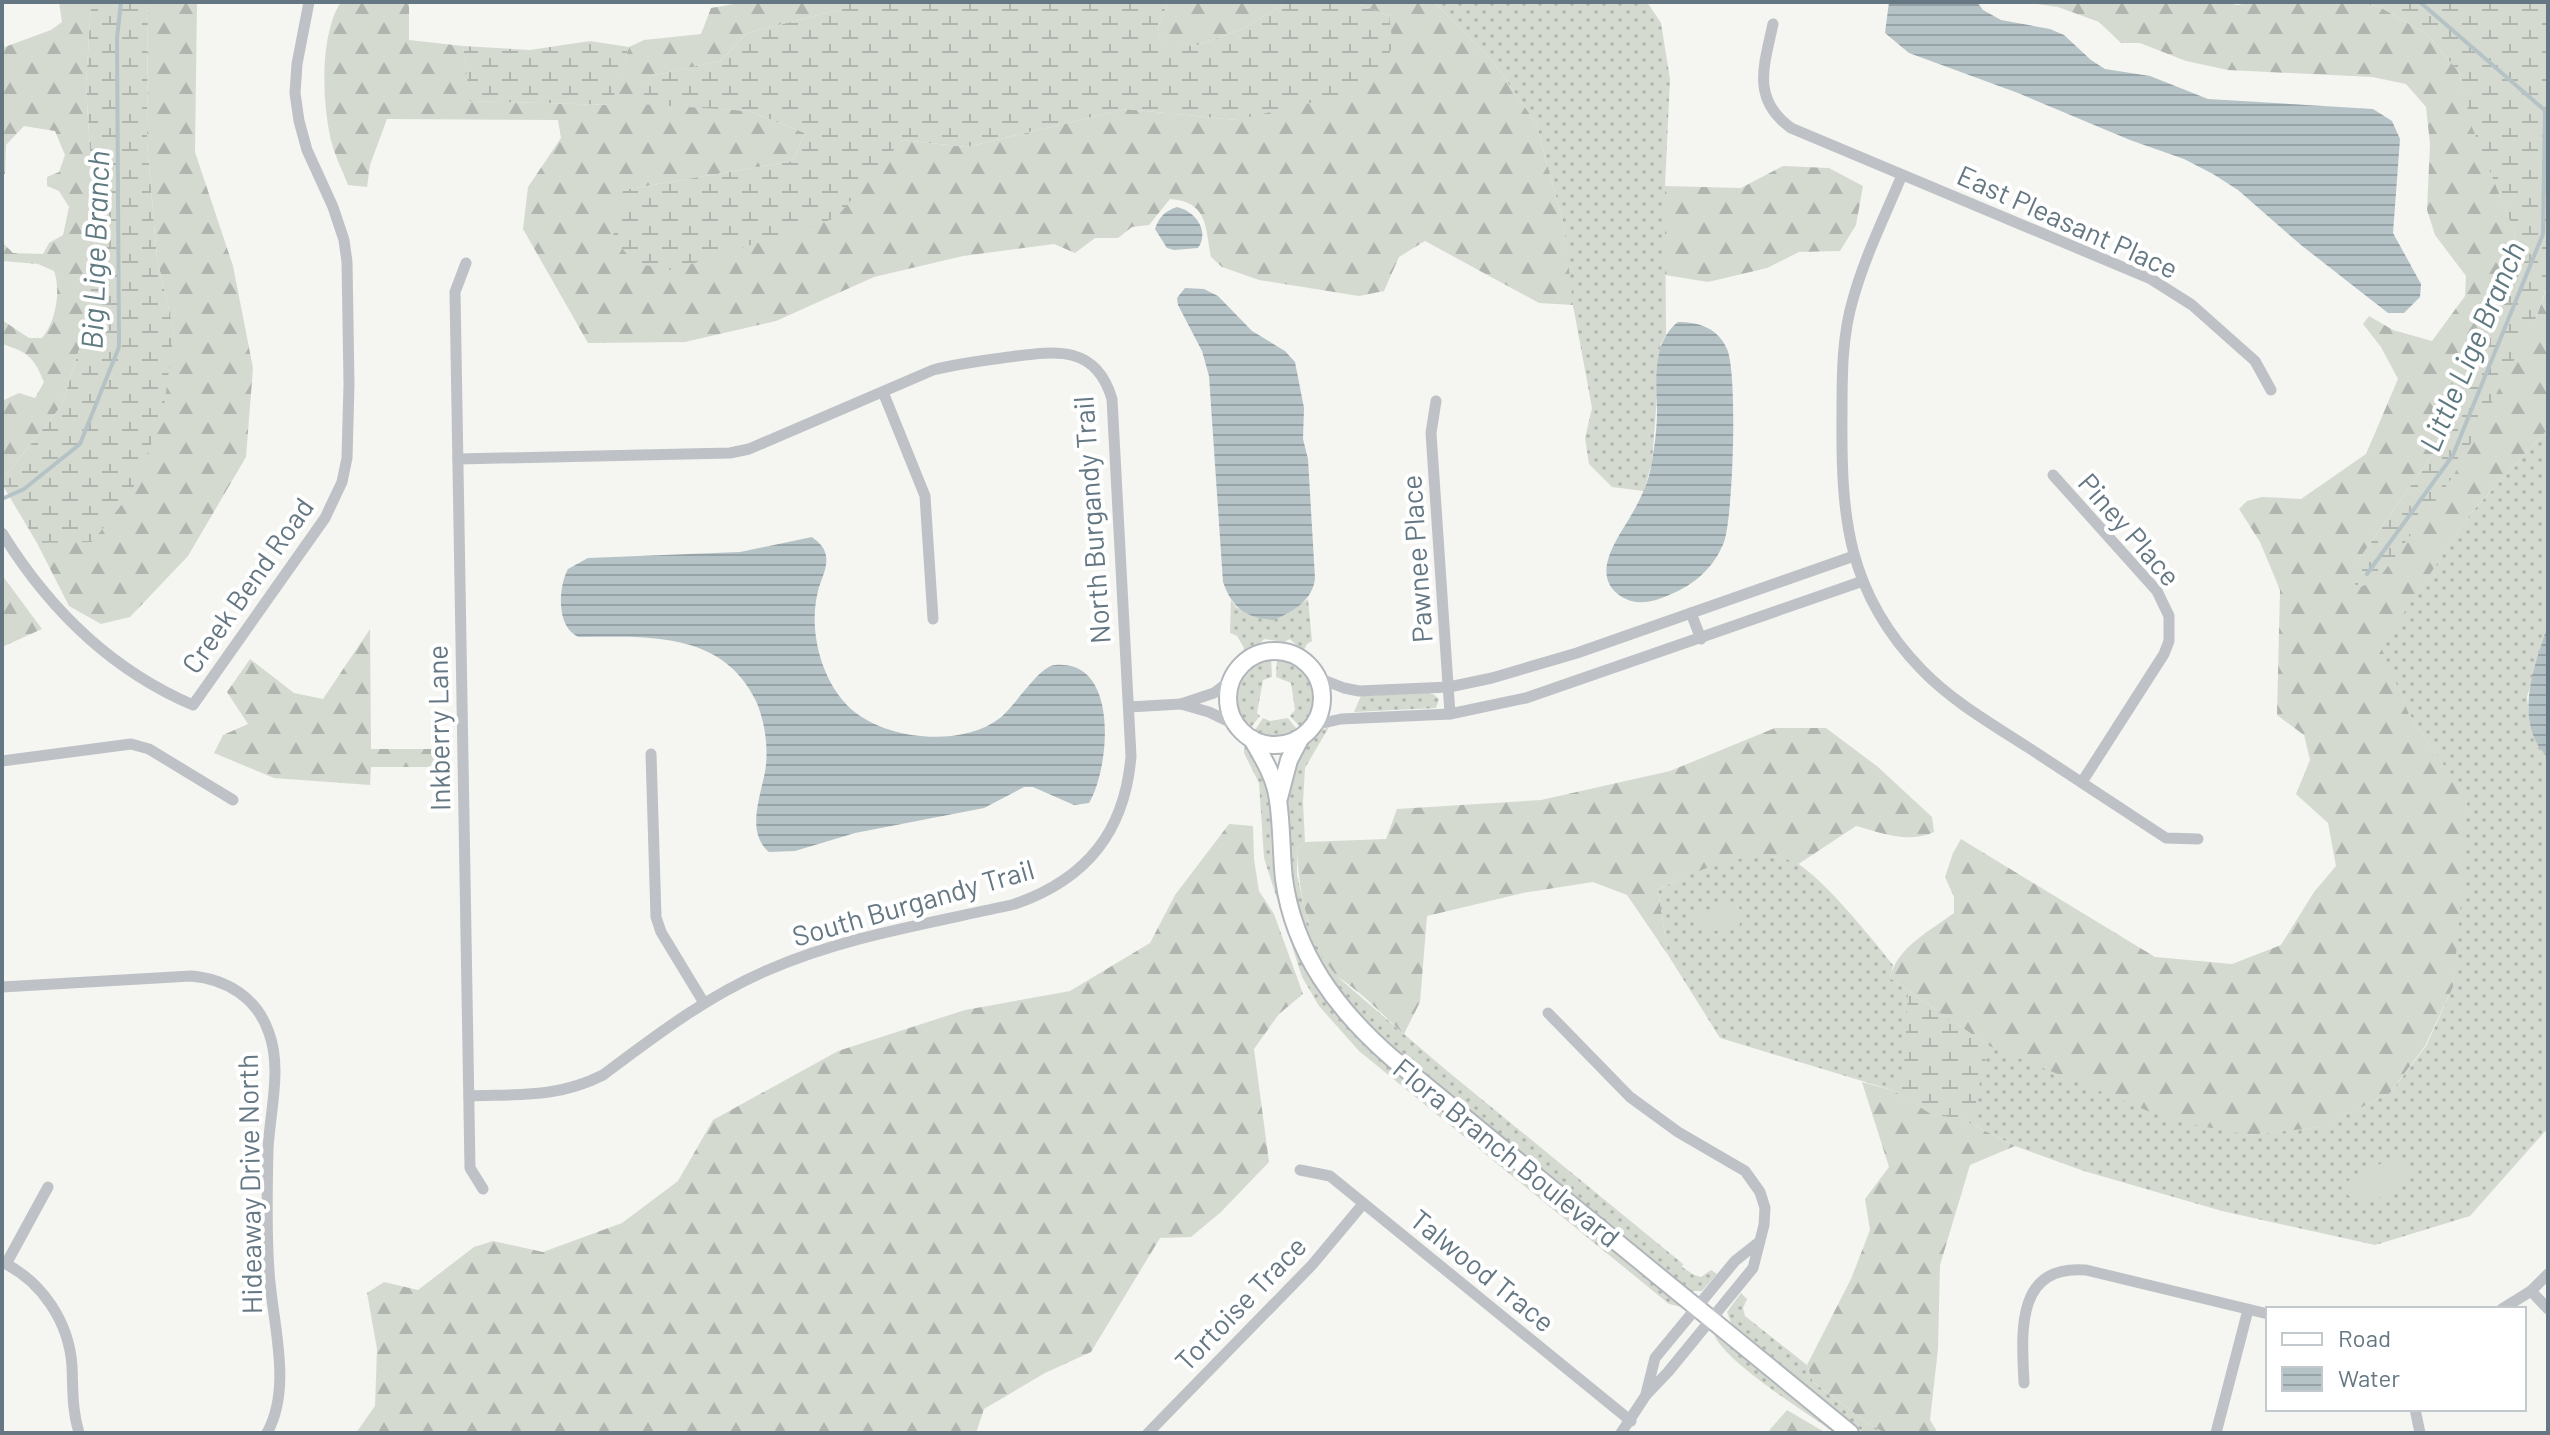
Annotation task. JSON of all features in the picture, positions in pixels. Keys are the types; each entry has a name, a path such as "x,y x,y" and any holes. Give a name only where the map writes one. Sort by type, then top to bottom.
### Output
{"street":[{"name":"Creek Bend Road","path":"2,533 48,598 93,643 145,681 193,705 325,518 342,482 347,458 347,262 336,213 319,179 299,121 295,93 297,64 309,2"},
{"name":"East Pleasant Place","path":"1773,24 1763,87 1772,110 1780,120 1791,128 2151,279 2173,291 2255,361 2271,390"},
{"path":"1902,175 1862,271 1846,329 1842,359 1841,482 1844,511 1863,581 1885,623 1902,647 1943,690 2166,838 2198,839"},
{"name":"Inkberry Lane","path":"466,263 455,292 470,1168 483,1189"},
{"name":"North Burgandy Trail","path":"458,459 730,453 749,449 951,365 1055,352 1083,359 1102,376 1112,399 1129,707"},
{"path":"883,392 925,496 933,619"},
{"name":"Pawnee Place","path":"1436,401 1431,433 1450,714"},
{"name":"Piney Place","path":"2053,475 2157,591 2164,602 2170,628 2164,654 2082,782"},
{"path":"1129,707 1181,704 1214,693 1231,680 1248,659 1274,652 1303,661 1316,677 1359,691 1449,687 1571,655 1854,556"},
{"path":"1314,725 1341,719 1450,714 1526,698 1863,581"},
{"path":"1691,613 1701,639"},
{"path":"1314,725 1320,706 1316,677"},
{"path":"1231,680 1228,703 1236,725"},
{"path":"1181,704 1209,712 1236,725"},
{"name":"South Burgandy Trail","path":"469,1096 548,1094 585,1084 603,1075 704,1003 766,971 849,941 1015,904 1057,886 1092,857 1117,818 1130,776 1129,707"},
{"name":"Flora Branch Boulevard","path":"1236,725 1252,739 1268,766 1278,799 1284,879 1294,921 1321,978 1348,1017 1392,1058 1850,1433"},
{"name":"Flora Branch Boulevard","path":"1278,799 1289,760 1300,739 1314,725"},
{"path":"1252,739 1271,744 1300,739"},
{"path":"2,761 131,744 149,749 233,800"},
{"path":"651,754 656,917 661,932 704,1003"},
{"name":"Hideaway Drive North","path":"2,987 207,977 245,996 265,1022 274,1054 267,1192 269,1268 281,1389 277,1410 267,1433"},
{"path":"1548,1013 1630,1097 1666,1124 1738,1166 1751,1177 1765,1208 1753,1268 1646,1395 1621,1433"},
{"name":"Talwood Trace","path":"1300,1170 1330,1176 1631,1421"},
{"path":"48,1187 4,1263 40,1291 63,1326 70,1355 71,1398 79,1433"},
{"name":"Tortoise Trace","path":"1148,1433 1312,1265 1363,1204"},
{"path":"1646,1395 1655,1358 1735,1261 1759,1242"},
{"path":"2024,1383 2023,1314 2029,1298 2040,1284 2064,1271 2086,1270 2266,1314"},
{"path":"2505,1307 2531,1291 2548,1274"},
{"path":"2531,1291 2548,1309"},
{"path":"2216,1433 2248,1310"},
{"path":"2415,1411 2420,1433"}],"green space":[{"path":"59,2 91,2 86,86 96,246 86,327 62,405 2,480 2,401 19,393 35,398 44,382 29,357 2,344 2,320 29,338 42,338 54,315 57,287 54,271 38,264 2,261 2,242 13,253 43,254 49,243 63,235 69,207 59,191 47,186 47,177 59,172 65,155 55,131 24,126 6,145 5,174 2,174 2,48 51,30 62,22"},
{"path":"91,2 148,2 147,142 157,258 174,332 163,415 131,493 92,542 37,543 2,480 62,405 86,327 96,246 86,86"},
{"path":"148,2 197,2 195,152 233,266 253,368 246,457 188,556 130,617 101,624 69,606 37,543 92,541 174,332 157,258 147,142"},
{"path":"341,2 409,2 409,40 463,46 471,101 610,105 629,47 644,40 701,34 711,8 745,2 838,2 838,10 747,33 720,61 651,76 641,103 749,111 805,133 793,161 623,190 873,172 902,140 967,147 1126,109 1236,120 1389,16 1354,2 1434,2 1493,62 1536,123 1564,226 1573,305 1539,303 1425,241 1399,257 1384,291 1359,296 1259,280 1222,267 1211,257 1205,226 1198,210 1182,201 1170,199 1149,225 1132,227 1118,238 1095,238 1075,253 1054,244 963,256 874,277 776,321 685,342 588,343 523,229 528,187 561,138 558,120 387,119 370,165 367,187 348,185 332,144 324,72 329,33"},
{"path":"838,2 1168,2 1158,27 1161,42 1195,46 1243,29 1288,2 1354,2 1389,16 1393,45 1377,81 1327,99 1236,120 1126,109 967,147 902,140 836,218 672,270 634,263 613,237 623,190 793,161 805,133 749,111 640,104 651,76 720,61 747,33 838,10"},
{"path":"1168,2 1288,2 1243,29 1195,46 1161,43 1158,27"},
{"path":"1434,2 1647,2 1661,23 1670,79 1665,186 1666,335 1661,344 1652,462 1644,491 1612,487 1589,464 1585,438 1592,408 1570,289 1564,226 1536,123 1493,62"},
{"path":"2023,2 2224,2 2237,5 2255,2 2358,2 2380,7 2427,34 2459,72 2473,127 2515,233 2505,298 2440,444 2350,572 2535,320 2548,285 2548,429 2471,513 2381,647 2409,714 2467,799 2465,860 2453,987 2425,1046 2390,1093 2322,1127 2248,1135 2170,1120 1989,1046 1890,978 1907,949 1954,913 1954,897 1945,877 1961,839 2155,957 2232,964 2281,945 2314,892 2336,866 2328,823 2296,794 2310,760 2304,735 2277,715 2280,590 2260,542 2239,509 2247,501 2262,497 2301,499 2366,454 2398,379 2381,347 2363,324 2369,316 2393,330 2432,341 2465,296 2466,276 2435,235 2427,210 2430,144 2426,107 2406,84 2372,77 2228,70 2186,61 2140,43 2121,43 2099,22 2058,7"},
{"path":"2358,2 2548,2 2548,284 2535,320 2454,475 2377,581 2357,588 2350,572 2440,444 2505,299 2515,233 2472,127 2459,72 2427,34 2380,7"},
{"path":"590,41 629,47 611,105 470,101 463,46 530,50"},
{"path":"1783,166 1829,168 1863,186 1856,225 1840,251 1799,252 1767,268 1708,282 1665,275 1665,186 1741,188"},
{"path":"2548,429 2548,625 2527,697 2530,724 2548,758 2548,1128 2470,1216 2375,1245 2222,1211 2084,1171 2015,1146 1960,1118 1933,1115 1892,1090 1720,1038 1668,955 1658,890 1721,862 1772,856 1799,865 1828,890 1893,965 1890,978 1989,1046 2248,1135 2321,1127 2390,1093 2426,1046 2453,987 2467,800 2409,714 2380,647 2471,513"},
{"path":"2,575 42,629 2,647"},
{"path":"1308,599 1312,641 1303,652 1290,639 1284,642 1264,639 1243,653 1244,648 1237,636 1230,633 1231,600 1237,608 1283,616"},
{"path":"370,629 371,749 447,749 447,767 371,767 370,785 274,778 214,753 223,735 248,724 227,692 250,659 294,693 323,699"},
{"path":"1271,657 1272,677 1263,680 1257,713 1260,716 1248,731 1235,708 1234,686 1247,668"},
{"path":"1277,657 1290,660 1300,667 1313,685 1314,707 1302,729 1290,716 1295,710 1291,683 1276,677"},
{"path":"1427,693 1439,699 1436,708 1354,712 1361,696"},
{"path":"1263,718 1270,721 1288,718 1299,732 1276,740 1258,736 1253,733"},
{"path":"1329,727 1305,768 1305,842 1297,849 1297,875 1308,922 1329,966 1340,979 1446,1070 1683,1264 1682,1267 1701,1277 1711,1270 1717,1274 1702,1291 1690,1291 1415,1068 1356,1014 1325,971 1307,932 1295,891 1288,850 1286,807 1288,783 1296,760 1309,740"},
{"path":"1775,728 1826,728 1878,767 1932,817 1934,832 1905,837 1856,826 1797,865 1784,858 1747,857 1707,868 1671,883 1658,890 1668,955 1627,895 1593,882 1523,893 1427,916 1420,1002 1404,1034 1338,977 1320,950 1307,917 1300,882 1297,849 1305,842 1386,839 1397,809 1541,800 1670,771"},
{"path":"1245,743 1261,763 1270,797 1272,857 1286,923 1296,948 1341,1019 1389,1064 1682,1307 1669,1304 1359,1051 1319,1006 1302,977 1264,858 1259,783 1244,753"},
{"path":"1229,824 1253,826 1259,891 1274,914 1303,994 1279,1014 1254,1049 1269,1162 1221,1212 1191,1237 1160,1238 1091,1352 1045,1373 984,1409 976,1433 356,1433 375,1406 377,1349 367,1293 384,1282 418,1290 474,1247 493,1241 543,1252 622,1223 678,1181 713,1120 838,1051 965,1010 1070,991 1150,943 1175,895"},
{"path":"1729,903 1738,906 1741,912 1738,927 1707,932 1694,927 1693,918 1697,913"},
{"path":"1908,992 1989,1046 1976,1098 1976,1126 1960,1118 1933,1115 1892,1090 1904,1068"},
{"path":"1862,1082 1892,1090 1933,1115 1960,1118 2015,1146 1970,1165 1940,1265 1938,1349 1930,1420 1938,1433 1885,1433 1813,1382 1807,1365 1851,1279 1870,1230 1865,1199 1889,1167"},
{"path":"2397,1160 2409,1167 2409,1180 2403,1185 2371,1200 2355,1199 2348,1195 2346,1182 2380,1164"},
{"path":"1741,1293 1747,1299 1743,1308 1745,1316 1807,1365 1813,1382 1885,1433 1864,1433 1732,1325 1727,1312"},
{"path":"1714,1334 1841,1433 1835,1433 1750,1372 1733,1358"},
{"path":"1787,1410 1826,1433 1767,1433"}],"water":[{"path":"1889,2 1977,2 1983,10 2001,20 2050,29 2064,35 2105,69 2150,76 2208,99 2373,109 2392,121 2400,139 2393,233 2421,284 2420,297 2404,313 2388,313 2301,245 2238,190 2213,174 2184,159 1909,53 1885,33"},
{"path":"1177,207 1190,213 1199,223 1202,235 1198,248 1167,248 1155,229 1163,215"},
{"path":"1185,288 1204,289 1218,296 1252,331 1285,351 1295,362 1304,408 1303,439 1308,459 1315,578 1306,599 1274,620 1255,617 1241,610 1231,599 1223,582 1209,376 1202,351 1178,305 1177,298"},
{"path":"1678,322 1693,323 1713,331 1727,349 1732,386 1733,446 1727,528 1715,560 1695,581 1657,600 1633,601 1612,588 1607,578 1607,567 1615,544 1648,479 1656,433 1659,352 1669,331"},
{"path":"812,537 823,547 826,560 815,606 816,639 832,684 851,709 866,720 903,733 945,737 965,734 1000,718 1049,667 1076,667 1091,679 1100,696 1104,718 1102,766 1089,803 1074,805 1033,787 1024,787 984,808 855,833 795,851 769,852 762,844 756,825 767,754 762,717 741,678 723,661 680,642 630,637 579,637 566,625 561,606 562,586 568,569 588,558 740,552"},
{"path":"2548,625 2548,758 2537,743 2528,711 2532,676"}],"waterway":[{"name":"Big Lige Branch","path":"2,499 24,489 80,444 119,347 117,38 121,2"},
{"path":"2420,2 2548,113"},
{"name":"Little Lige Branch","path":"2367,574 2453,455 2543,234 2545,111"}]}
